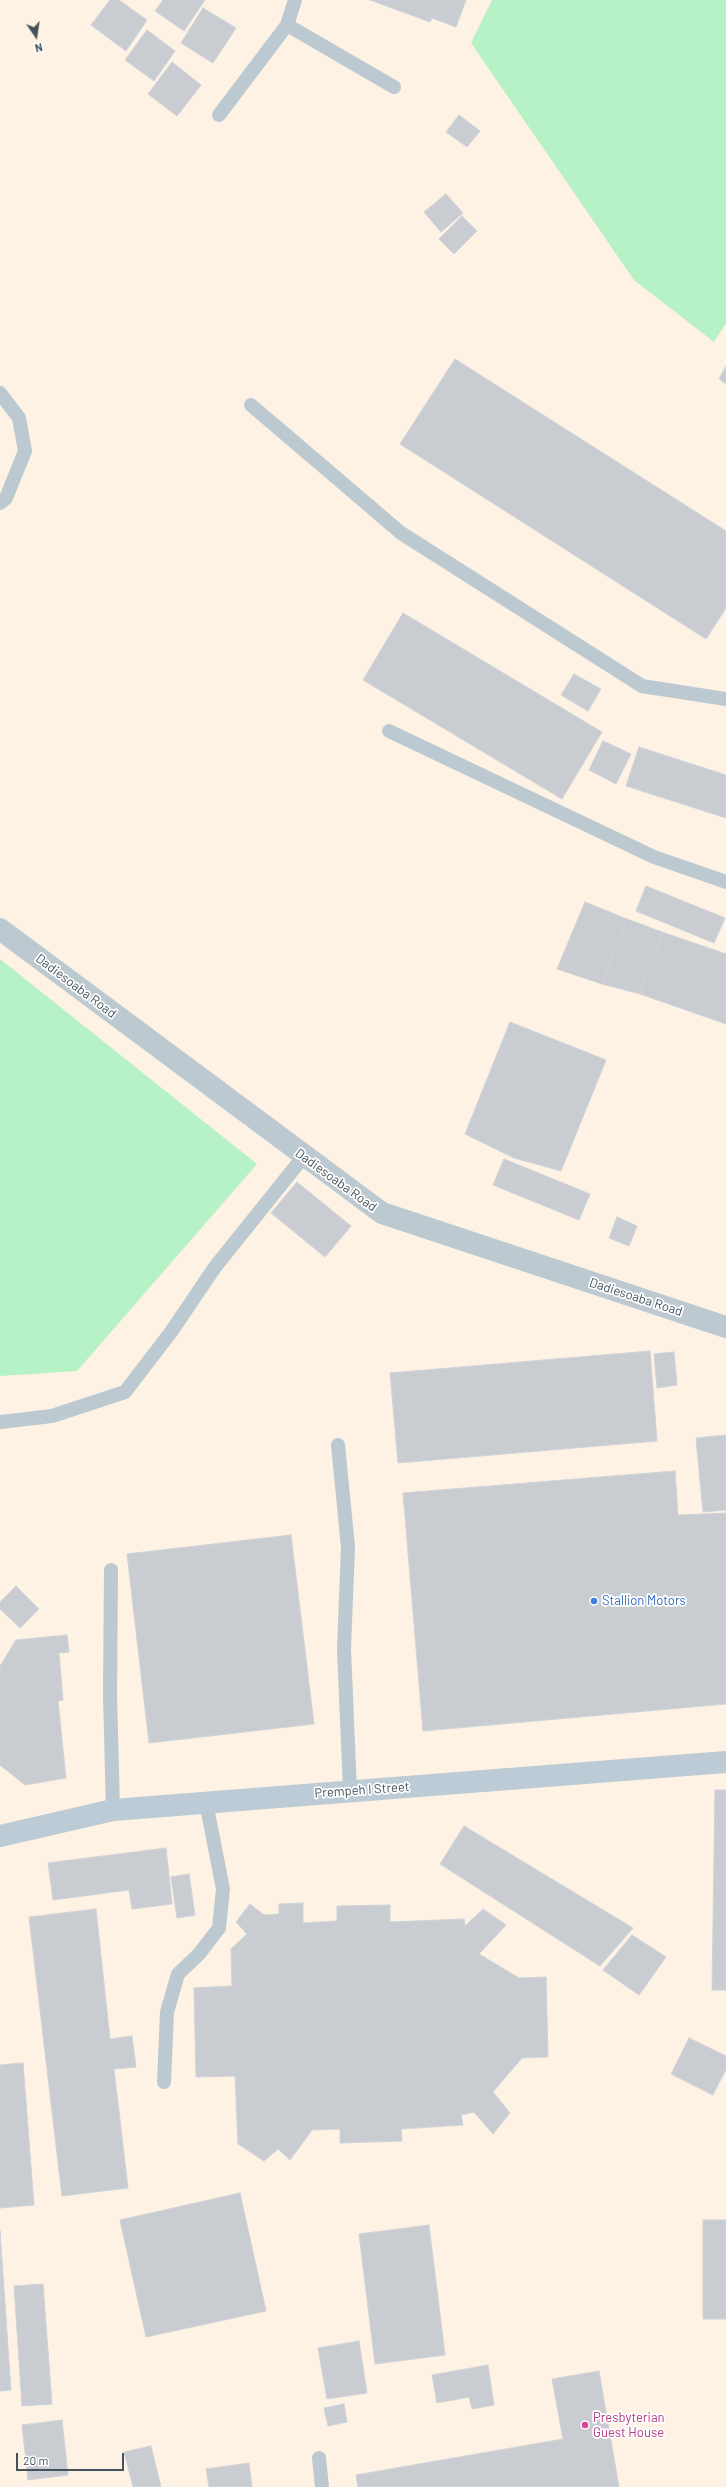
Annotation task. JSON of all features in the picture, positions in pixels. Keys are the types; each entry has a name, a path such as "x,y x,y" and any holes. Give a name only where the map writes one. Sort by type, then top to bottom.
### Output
{"main road":[{"name":"Prempeh I Street","path":"0,1836 113,1810 350,1790 726,1762"}],"street":[{"name":"Dadiesoaba Road","path":"0,929 382,1213 726,1327"}],"lane":[{"path":"219,115 287,25 295,0"},
{"path":"287,25 394,87"},
{"path":"0,393 19,418 25,451 6,498 0,503"},
{"path":"251,405 400,533 642,686 726,699"},
{"path":"389,731 654,858 726,882"},
{"path":"0,1422 52,1416 125,1392 171,1332 215,1267 304,1156"},
{"path":"338,1445 348,1547 344,1649 350,1790"},
{"path":"111,1570 110,1695 113,1810"},
{"path":"164,2082 167,2012 178,1974 199,1954 219,1928 223,1889 206,1802"},
{"path":"319,2458 322,2487"}],"shaded area":[{"path":"0,0 726,0 726,2487 0,2487"}],"green space":[{"path":"492,0 726,0 726,323 714,342 634,280 471,43"},
{"path":"0,959 257,1164 77,1371 0,1376"}],"building":[{"path":"110,0 119,0 147,20 126,51 91,25"},
{"path":"163,0 205,0 184,31 155,11"},
{"path":"370,0 466,0 456,27 432,18 430,22"},
{"path":"203,8 236,28 213,63 181,43"},
{"path":"147,30 175,51 154,81 125,60"},
{"path":"172,62 201,85 177,116 148,94"},
{"path":"459,115 480,131 467,147 446,132"},
{"path":"446,194 463,213 441,232 424,212"},
{"path":"462,216 477,231 454,254 439,239"},
{"path":"455,359 726,531 726,608 706,639 400,444"},
{"path":"726,366 726,384 719,379"},
{"path":"403,613 602,732 562,799 363,680"},
{"path":"574,674 601,689 588,711 561,695"},
{"path":"603,741 631,754 616,784 589,770"},
{"path":"639,747 726,775 726,818 626,786"},
{"path":"646,886 725,918 714,943 636,911"},
{"path":"585,902 627,919 602,984 557,969"},
{"path":"627,919 662,932 640,994 602,984"},
{"path":"662,932 726,954 726,1024 640,994"},
{"path":"510,1022 606,1060 561,1171 514,1158 465,1134"},
{"path":"504,1159 590,1194 579,1220 493,1185"},
{"path":"297,1182 351,1226 325,1257 271,1213"},
{"path":"617,1217 637,1226 629,1246 609,1238"},
{"path":"650,1351 657,1441 398,1463 390,1373"},
{"path":"674,1352 677,1385 657,1388 654,1354"},
{"path":"726,1435 726,1510 703,1512 696,1438"},
{"path":"675,1471 678,1515 726,1513 726,1704 423,1731 403,1493"},
{"path":"291,1535 314,1724 149,1743 127,1554"},
{"path":"16,1586 39,1609 20,1628 0,1609 0,1602"},
{"path":"67,1635 69,1652 59,1653 63,1700 58,1701 66,1778 25,1785 0,1765 0,1666 16,1640"},
{"path":"715,1790 726,1790 726,1990 712,1990"},
{"path":"464,1826 633,1928 600,1966 440,1864"},
{"path":"166,1848 172,1904 132,1909 129,1890 53,1900 48,1863"},
{"path":"189,1874 195,1915 177,1918 171,1877"},
{"path":"303,1903 303,1923 337,1921 337,1906 390,1905 390,1922 464,1919 465,1926 483,1909 506,1925 479,1954 519,1978 546,1977 548,2057 522,2058 493,2092 510,2113 493,2134 474,2112 461,2115 463,2125 401,2129 402,2141 340,2143 340,2129 312,2130 290,2160 278,2149 264,2161 238,2144 235,2076 196,2077 194,1988 232,1986 231,1949 247,1934 236,1922 250,1904 264,1915 279,1914 279,1904"},
{"path":"96,1909 110,2039 132,2036 136,2067 114,2069 128,2188 62,2196 29,1917"},
{"path":"632,1935 666,1957 639,1995 603,1970"},
{"path":"689,2038 726,2056 726,2069 713,2095 671,2074"},
{"path":"23,2063 34,2205 0,2208 0,2065"},
{"path":"240,2193 266,2311 146,2337 120,2220"},
{"path":"703,2220 726,2220 726,2319 703,2319"},
{"path":"429,2225 445,2355 375,2364 359,2234"},
{"path":"0,2231 11,2390 0,2391"},
{"path":"43,2284 52,2404 22,2406 14,2286"},
{"path":"359,2341 367,2393 327,2399 318,2348"},
{"path":"488,2365 494,2405 472,2409 469,2397 437,2403 432,2375"},
{"path":"599,2371 619,2487 358,2487 356,2475 563,2439 552,2379"},
{"path":"344,2404 347,2422 328,2426 324,2408"},
{"path":"62,2420 68,2475 28,2480 22,2425"},
{"path":"151,2446 161,2487 133,2487 124,2452"},
{"path":"249,2463 252,2487 209,2487 206,2469"}],"place":[{"name":"Stallion Motors","path":"594,1601"},
{"name":"Presbyterian Guest House","path":"585,2425"}]}
